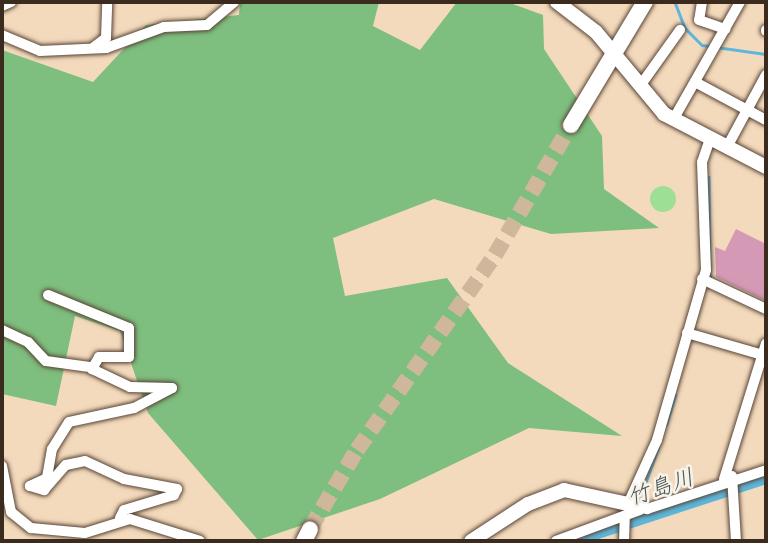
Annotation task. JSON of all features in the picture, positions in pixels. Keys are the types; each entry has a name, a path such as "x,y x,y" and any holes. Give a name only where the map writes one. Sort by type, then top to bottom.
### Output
{"main road":[{"path":"573,122 633,2"},
{"path":"611,49 645,2"}],"street":[{"path":"2,6 12,2"},
{"path":"107,2 106,38 115,46"},
{"path":"2,35 40,51 115,46 164,27 207,25 234,2"},
{"path":"557,2 611,49 640,86 673,120 766,167"},
{"path":"702,2 699,20 725,29"},
{"path":"673,120 740,2"},
{"path":"640,86 680,30"},
{"path":"93,48 106,38"},
{"path":"727,147 766,75"},
{"path":"695,82 766,120"},
{"path":"624,541 629,516 657,440 702,279 702,162 710,139"},
{"path":"702,279 766,309"},
{"path":"48,295 129,328 129,357 99,357 90,367"},
{"path":"2,330 49,363 90,367 130,387 172,390 127,411 75,418 58,434 47,478 30,486 44,490 66,466 85,461 124,479 177,488 170,497 124,510 120,518 93,532 31,528 11,512 2,466"},
{"path":"687,333 764,355"},
{"path":"736,541 731,481 766,342"},
{"path":"556,541 766,470"},
{"path":"471,541 528,504 564,490 629,516"},
{"path":"120,518 200,541"}],"green space":[{"path":"240,2 379,2 373,26 420,50 457,2 507,2 543,15 544,49 602,136 604,189 659,228 551,234 434,199 333,238 345,296 447,278 508,363 622,436 529,428 380,499 258,540 148,413 120,331 75,316 56,406 2,394 2,50 93,82 146,25 239,15"},
{"path":"663,186 672,190 676,199 672,208 663,212 654,208 650,199 654,190"}],"building":[{"path":"736,229 766,244 766,301 716,277 715,247 725,251"}],"waterway":[{"path":"675,2 685,28 702,45 766,54"},
{"path":"709,177 710,278"},
{"path":"666,425 675,395"},
{"path":"646,481 658,448"},
{"name":"竹島川","path":"570,541 766,477"},
{"path":"619,526 620,538"}],"tunnel":[{"path":"310,529 357,450 495,255 571,125"}]}
